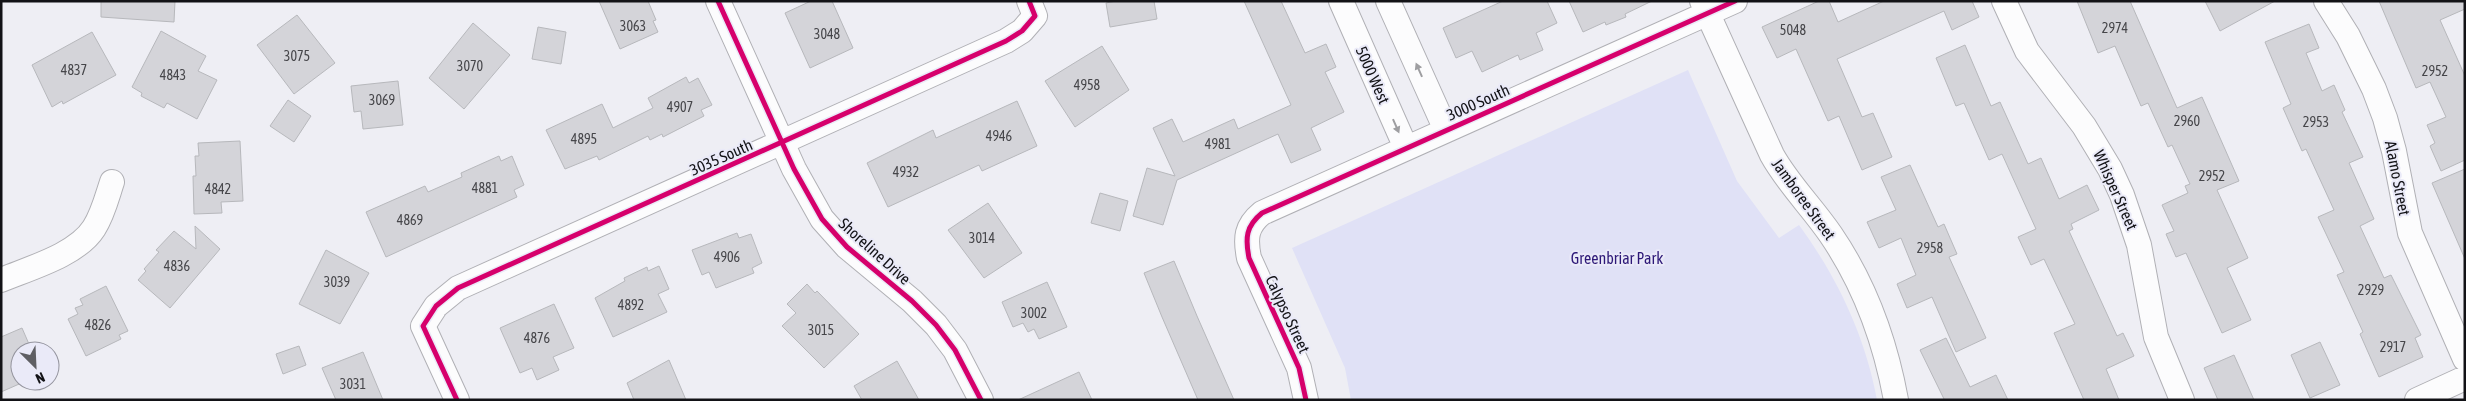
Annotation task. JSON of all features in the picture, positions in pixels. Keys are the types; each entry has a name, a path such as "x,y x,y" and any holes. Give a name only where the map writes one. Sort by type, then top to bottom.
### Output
{"street":[{"name":"Shoreline Drive","path":"718,1 782,144 807,194 822,218 847,247 912,301 936,326 955,350 972,378 981,400"},
{"name":"5000 West","path":"1340,1 1406,148"},
{"path":"1388,1 1446,130"},
{"name":"3000 South","path":"1245,240 1253,221 1262,213 1446,130 1705,7 1735,1"},
{"name":"Whisper Street","path":"2004,1 2027,51 2084,126 2110,169 2122,195 2139,245 2158,343 2182,400"},
{"name":"Alamo Street","path":"2326,1 2348,36 2377,97 2394,152 2410,233 2465,359"},
{"name":"Jamboree Street","path":"1705,7 1772,155 1784,174 1830,234 1857,280 1882,338 1896,400"},
{"name":"3035 South","path":"457,400 424,326 436,306 458,288 782,144 1006,41 1022,30 1032,8"},
{"path":"1,280 62,254 86,239 101,215 112,182"},
{"name":"Calypso Street","path":"1245,240 1249,258 1299,368 1306,400"},
{"path":"2417,400 2465,378"}],"green space":[{"name":"Greenbriar Park","path":"1688,70 1737,181 1779,238 1799,225 1826,265 1857,330 1872,376 1877,400 1351,400 1345,368 1292,248"}],"building":[{"path":"101,1 175,1 174,22 101,17"},
{"path":"599,1 648,1 656,20 653,21 658,32 620,49"},
{"path":"811,1 832,1 853,48 810,68 785,13"},
{"path":"1116,1 1154,1 1157,19 1110,27 1106,3"},
{"path":"1244,1 1281,1 1305,53 1326,44 1336,67 1325,72 1344,112 1311,128 1321,150 1291,163 1278,134 1177,180 1163,225 1133,216 1147,168 1175,176 1153,128 1172,119 1183,142 1234,119 1238,129 1291,105"},
{"path":"1503,1 1547,1 1557,23 1536,33 1543,50 1520,60 1518,55 1482,72 1472,51 1456,58 1443,28"},
{"path":"1569,1 1652,1 1625,14 1626,17 1606,25 1605,22 1583,32"},
{"path":"1819,1 1829,1 1838,22 1884,1 1972,1 1979,17 1952,30 1944,11 1837,59 1862,117 1873,113 1892,157 1862,170 1839,116 1828,121 1796,49 1777,58 1762,27"},
{"path":"2077,1 2130,1 2177,108 2202,97 2239,181 2217,190 2248,258 2227,268 2251,320 2222,333 2186,253 2176,257 2166,234 2174,231 2162,205 2188,193 2185,186 2190,184 2172,145 2168,147 2148,103 2141,106 2115,46 2098,53"},
{"path":"2205,1 2275,1 2220,31"},
{"path":"2379,1 2465,1 2465,9 2440,20 2465,76 2465,160 2441,171 2430,146 2435,143 2427,125 2446,117 2430,82 2416,88"},
{"path":"297,15 335,63 294,94 257,45"},
{"path":"473,23 510,55 464,109 429,78"},
{"path":"2309,24 2319,48 2306,53 2322,91 2334,85 2345,110 2342,112 2363,157 2349,163 2374,219 2360,226 2384,278 2391,275 2421,335 2415,338 2423,357 2379,377 2360,334 2363,332 2337,275 2344,272 2318,217 2334,210 2306,149 2302,151 2283,108 2291,104 2265,42"},
{"path":"538,27 566,32 561,64 532,59"},
{"path":"161,31 206,56 198,71 217,80 197,119 167,103 164,108 141,96 142,93 132,87"},
{"path":"92,32 116,75 63,104 62,101 52,107 32,65"},
{"path":"1965,45 1991,106 2000,102 2028,164 2041,158 2059,199 2087,185 2099,210 2071,224 2073,229 2069,231 2117,336 2123,333 2134,356 2106,369 2119,400 2084,400 2054,333 2075,324 2044,259 2031,265 2018,237 2036,229 2002,154 1989,160 1964,103 1956,106 1936,58"},
{"path":"1102,46 1129,90 1075,127 1045,81"},
{"path":"686,77 689,83 698,78 712,105 701,110 704,116 663,137 662,134 650,140 648,136 599,160 597,156 565,169 546,130 602,104 613,128 653,108 648,98"},
{"path":"398,81 403,125 363,129 361,111 354,112 351,86"},
{"path":"288,100 311,116 294,142 270,126"},
{"path":"1017,101 1037,146 982,171 979,165 888,207 867,163 933,130 936,138"},
{"path":"240,141 243,201 221,202 222,213 194,214 193,176 196,176 195,156 199,156 198,143"},
{"path":"499,156 501,161 512,156 524,185 514,190 517,197 386,257 366,212 425,186 428,192 462,177 461,173"},
{"path":"1910,165 1938,227 1944,224 1957,254 1949,257 1986,338 1956,352 1932,297 1907,308 1897,284 1916,275 1901,238 1879,248 1867,222 1896,210 1881,177"},
{"path":"2465,169 2465,259 2432,183"},
{"path":"1100,193 1128,201 1120,231 1091,223"},
{"path":"988,203 1022,253 984,278 948,230"},
{"path":"195,226 220,249 170,308 138,280 146,271 144,269 159,252 156,250 174,231 196,249"},
{"path":"737,233 739,238 751,234 762,263 752,268 754,273 716,288 709,272 702,275 692,250"},
{"path":"326,250 369,273 340,324 299,304"},
{"path":"1174,261 1234,400 1198,400 1162,317 1144,273"},
{"path":"659,266 669,289 658,294 667,312 613,337 595,298 625,281 624,278 647,267 648,271"},
{"path":"1047,282 1067,327 1039,339 1034,329 1028,332 1023,323 1013,327 1002,302"},
{"path":"807,284 815,293 817,291 859,334 824,368 782,326 796,313 787,304"},
{"path":"106,286 128,331 119,335 121,339 86,356 68,319 78,314 75,308 83,305 80,299"},
{"path":"554,304 574,348 553,357 559,370 537,380 532,368 520,373 500,328"},
{"path":"22,328 28,341 10,341 10,388 1,392 1,337"},
{"path":"1946,338 1970,387 1996,375 2008,400 1942,400 1944,399 1920,350"},
{"path":"2320,342 2340,385 2310,398 2291,355"},
{"path":"299,346 306,365 283,374 276,354"},
{"path":"363,352 383,400 336,400 322,368"},
{"path":"2234,355 2254,400 2218,400 2204,368"},
{"path":"669,360 686,400 634,400 627,383"},
{"path":"897,361 919,400 862,400 854,386"},
{"path":"1079,372 1092,400 1018,400"}],"cycle path":[{"path":"718,1 794,169 822,219 847,247 912,301 936,325 955,350 981,400"},
{"path":"457,400 423,326 436,306 458,288 1006,41 1022,31 1035,16 1029,1"},
{"path":"1306,400 1299,368 1249,258 1248,233 1253,223 1262,213 1735,1"}]}
